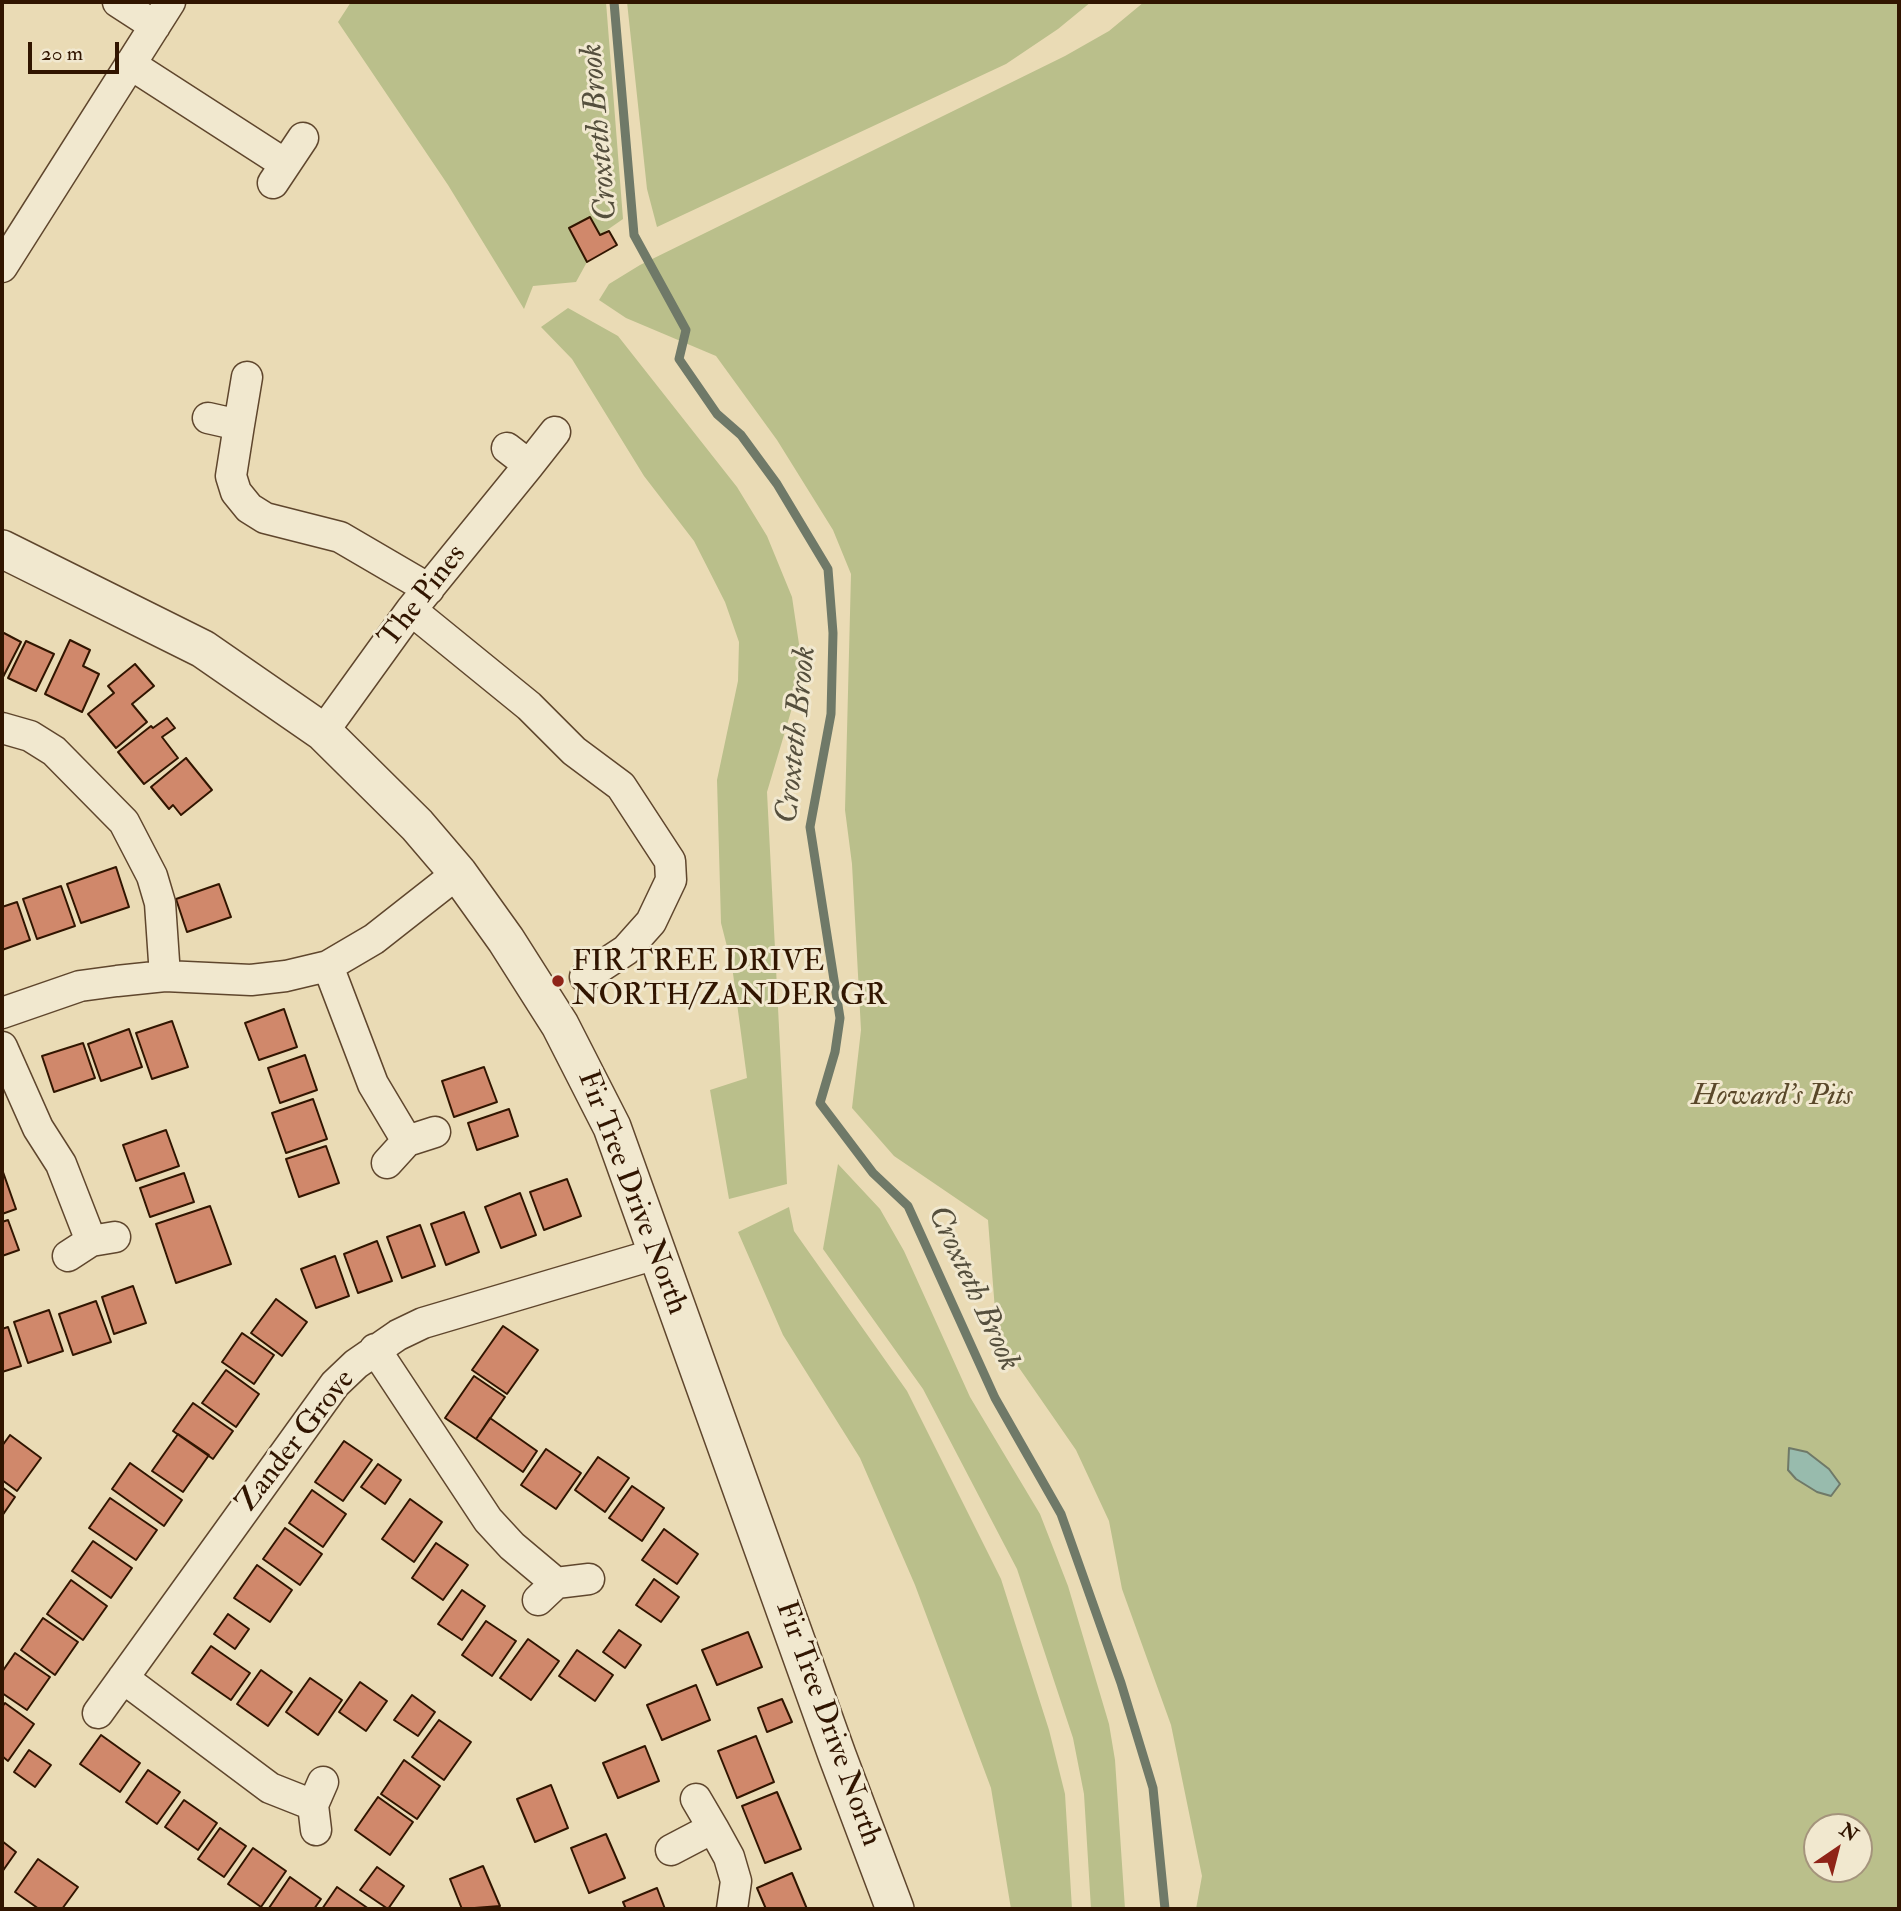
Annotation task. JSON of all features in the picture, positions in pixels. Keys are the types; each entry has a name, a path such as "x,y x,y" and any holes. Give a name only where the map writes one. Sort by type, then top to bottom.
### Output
{"street":[{"path":"5,251 163,14 118,2"},
{"path":"130,64 279,174 303,138"},
{"path":"247,377 231,476 236,492 249,508 265,518 340,537 420,599 574,751 621,786 670,861 671,880 651,922 626,950 585,977"},
{"path":"208,418 239,425"},
{"name":"The Pines","path":"323,732 420,599 518,457 555,432"},
{"name":"Fir Tree Drive North","path":"2,548 203,649 323,732 372,778 458,873 506,940 560,1025 612,1126 656,1254 895,1909"},
{"path":"2,728 30,736 54,751 103,797 124,822 152,876 160,904 165,976"},
{"path":"2,1013 80,986 165,976 250,980 286,976 328,966 374,939 458,873"},
{"path":"328,966 373,1084 421,1137 387,1163"},
{"path":"2,1046 38,1128 61,1164 92,1245"},
{"name":"Zander Grove","path":"98,1713 335,1384 375,1349 423,1323 656,1254"},
{"path":"375,1349 488,1520 547,1592 589,1579"},
{"path":"123,1678 270,1788 317,1805"},
{"path":"696,1799 729,1857 736,1881 732,1909"},
{"path":"671,1850 713,1828"}],"green space":[{"path":"351,2 606,2 623,219 600,235 590,217 569,228 587,262 576,282 533,286 524,309 448,185 338,22"},
{"path":"627,2 1091,2 1058,29 1006,64 657,227 647,189"},
{"name":"Howard's Pits","path":"1144,2 1899,2 1899,1909 1196,1909 1202,1876 1171,1725 1122,1589 1109,1521 1076,1450 997,1336 988,1220 894,1156 852,1108 861,1030 852,864 845,810 851,574 833,530 777,440 716,356 626,318 599,300 609,284 640,265 1065,56 1109,31"},
{"path":"568,308 618,336 737,487 767,536 792,597 803,671 767,792 787,1184 729,1199 710,1090 747,1078 732,966 721,923 717,780 738,681 739,642 725,602 694,541 644,476 572,359 541,327"},
{"path":"838,1164 880,1209 904,1251 970,1397 1040,1514 1068,1586 1109,1724 1115,1760 1125,1909 1091,1909 1084,1794 1073,1738 1017,1569 923,1389 823,1249"},
{"path":"789,1207 794,1231 907,1391 1001,1579 1049,1730 1065,1794 1072,1909 1011,1909 991,1788 915,1585 860,1458 783,1335 738,1232"}],"shaded area":[{"path":"1789,1448 1807,1452 1829,1469 1840,1484 1831,1496 1817,1492 1796,1479 1788,1470"}],"building":[{"path":"590,217 600,235 609,231 617,245 587,262 569,228"},
{"path":"2,632 21,642 2,679"},
{"path":"70,640 90,650 83,666 99,674 82,712 45,694"},
{"path":"26,641 54,654 36,691 8,678"},
{"path":"135,664 154,686 132,704 147,722 116,748 88,714 114,693 108,686"},
{"path":"167,718 175,728 162,737 178,758 144,784 118,752 151,726 153,728"},
{"path":"186,758 212,790 181,815 173,805 169,809 151,787"},
{"path":"116,867 129,907 81,923 67,884"},
{"path":"219,884 231,917 187,932 176,899"},
{"path":"61,886 75,926 37,939 23,899"},
{"path":"17,902 30,940 2,950 2,907"},
{"path":"284,1009 297,1047 259,1060 245,1023"},
{"path":"172,1021 188,1067 152,1079 136,1033"},
{"path":"129,1029 142,1067 101,1081 88,1044"},
{"path":"83,1043 95,1078 54,1092 42,1056"},
{"path":"305,1055 317,1090 280,1103 268,1068"},
{"path":"484,1067 497,1102 454,1117 442,1081"},
{"path":"313,1099 327,1139 286,1153 272,1113"},
{"path":"509,1109 518,1136 477,1150 468,1123"},
{"path":"166,1130 179,1166 136,1181 123,1145"},
{"path":"326,1146 339,1183 299,1197 286,1159"},
{"path":"2,1173 16,1209 2,1214"},
{"path":"184,1173 194,1202 150,1217 140,1188"},
{"path":"567,1179 581,1216 544,1230 530,1192"},
{"path":"520,1193 536,1235 501,1248 485,1207"},
{"path":"210,1206 231,1264 176,1283 156,1224"},
{"path":"464,1212 479,1252 446,1265 431,1224"},
{"path":"8,1220 19,1250 2,1256 2,1222"},
{"path":"420,1225 435,1266 402,1278 387,1237"},
{"path":"377,1241 392,1281 358,1293 344,1254"},
{"path":"335,1256 349,1296 316,1308 301,1269"},
{"path":"133,1286 146,1323 114,1334 102,1297"},
{"path":"276,1299 307,1322 282,1356 251,1333"},
{"path":"96,1301 111,1342 73,1355 59,1314"},
{"path":"49,1310 63,1351 28,1363 14,1322"},
{"path":"503,1326 538,1350 507,1394 472,1370"},
{"path":"8,1327 21,1366 2,1372 2,1329"},
{"path":"242,1333 274,1355 254,1384 222,1362"},
{"path":"226,1370 259,1394 236,1427 202,1403"},
{"path":"474,1376 505,1397 476,1439 445,1418"},
{"path":"193,1403 233,1431 213,1459 173,1431"},
{"path":"490,1418 537,1451 523,1472 476,1439"},
{"path":"178,1434 209,1455 183,1492 152,1471"},
{"path":"10,1435 41,1458 17,1491 2,1480 2,1446"},
{"path":"344,1441 372,1460 343,1501 315,1482"},
{"path":"546,1449 581,1473 556,1509 521,1485"},
{"path":"598,1457 629,1478 605,1512 575,1490"},
{"path":"130,1463 182,1500 164,1526 112,1489"},
{"path":"378,1464 401,1480 385,1504 361,1487"},
{"path":"632,1486 664,1508 642,1541 609,1518"},
{"path":"2,1487 15,1497 2,1516"},
{"path":"312,1490 346,1514 323,1547 289,1523"},
{"path":"110,1498 157,1530 136,1560 89,1528"},
{"path":"410,1499 442,1522 414,1562 382,1539"},
{"path":"285,1528 322,1554 300,1585 263,1559"},
{"path":"664,1529 698,1554 677,1584 642,1560"},
{"path":"93,1541 132,1568 111,1598 72,1571"},
{"path":"436,1543 468,1565 443,1600 412,1578"},
{"path":"257,1565 292,1590 270,1622 234,1598"},
{"path":"654,1579 679,1597 661,1622 636,1605"},
{"path":"71,1580 107,1606 83,1640 47,1614"},
{"path":"462,1590 485,1606 462,1640 438,1624"},
{"path":"228,1614 249,1629 235,1649 214,1634"},
{"path":"43,1618 78,1642 55,1675 21,1650"},
{"path":"486,1621 516,1641 492,1676 462,1655"},
{"path":"619,1630 641,1645 625,1668 603,1652"},
{"path":"748,1632 762,1667 717,1685 702,1650"},
{"path":"528,1639 559,1661 531,1700 500,1678"},
{"path":"211,1646 250,1673 231,1700 192,1673"},
{"path":"577,1650 613,1675 595,1701 559,1676"},
{"path":"15,1653 50,1677 27,1710 2,1693 2,1672"},
{"path":"261,1670 292,1692 268,1726 237,1704"},
{"path":"310,1678 342,1700 318,1735 286,1712"},
{"path":"360,1682 387,1701 366,1731 339,1712"},
{"path":"696,1685 710,1720 662,1740 647,1705"},
{"path":"412,1695 435,1712 418,1736 394,1720"},
{"path":"782,1699 792,1722 767,1732 758,1708"},
{"path":"5,1703 34,1724 8,1761 2,1756 2,1707"},
{"path":"439,1720 471,1742 444,1780 412,1757"},
{"path":"101,1735 140,1763 120,1792 80,1764"},
{"path":"756,1736 774,1782 737,1798 718,1751"},
{"path":"645,1746 659,1781 618,1798 603,1763"},
{"path":"29,1750 51,1765 35,1787 14,1772"},
{"path":"404,1760 440,1786 417,1819 381,1794"},
{"path":"148,1770 180,1792 157,1824 126,1802"},
{"path":"551,1785 568,1828 535,1842 517,1799"},
{"path":"777,1792 801,1849 765,1863 742,1806"},
{"path":"378,1797 413,1822 390,1855 355,1830"},
{"path":"184,1800 217,1823 198,1850 165,1827"},
{"path":"220,1828 246,1846 224,1877 198,1859"},
{"path":"606,1834 625,1878 589,1893 571,1848"},
{"path":"2,1841 16,1852 2,1872"},
{"path":"253,1848 286,1871 261,1907 228,1884"},
{"path":"38,1859 78,1887 62,1909 39,1909 15,1892"},
{"path":"483,1866 500,1906 462,1909 450,1879"},
{"path":"377,1867 404,1886 388,1909 360,1890"},
{"path":"792,1873 807,1909 766,1909 757,1888"},
{"path":"290,1877 321,1899 314,1909 269,1908"},
{"path":"337,1887 369,1909 322,1909"},
{"path":"657,1888 665,1909 626,1909 623,1902"}],"waterway":[{"name":"Croxteth Brook","path":"614,2 634,235 686,330 679,359 717,414 741,435 777,484 828,569 833,633 831,714 810,827 840,1018 835,1052 820,1103 873,1173 908,1206 995,1398 1061,1514 1121,1683 1153,1788 1165,1909"}],"place":[{"name":"FIR TREE DRIVE NORTH/ZANDER GR","path":"558,981"}]}
